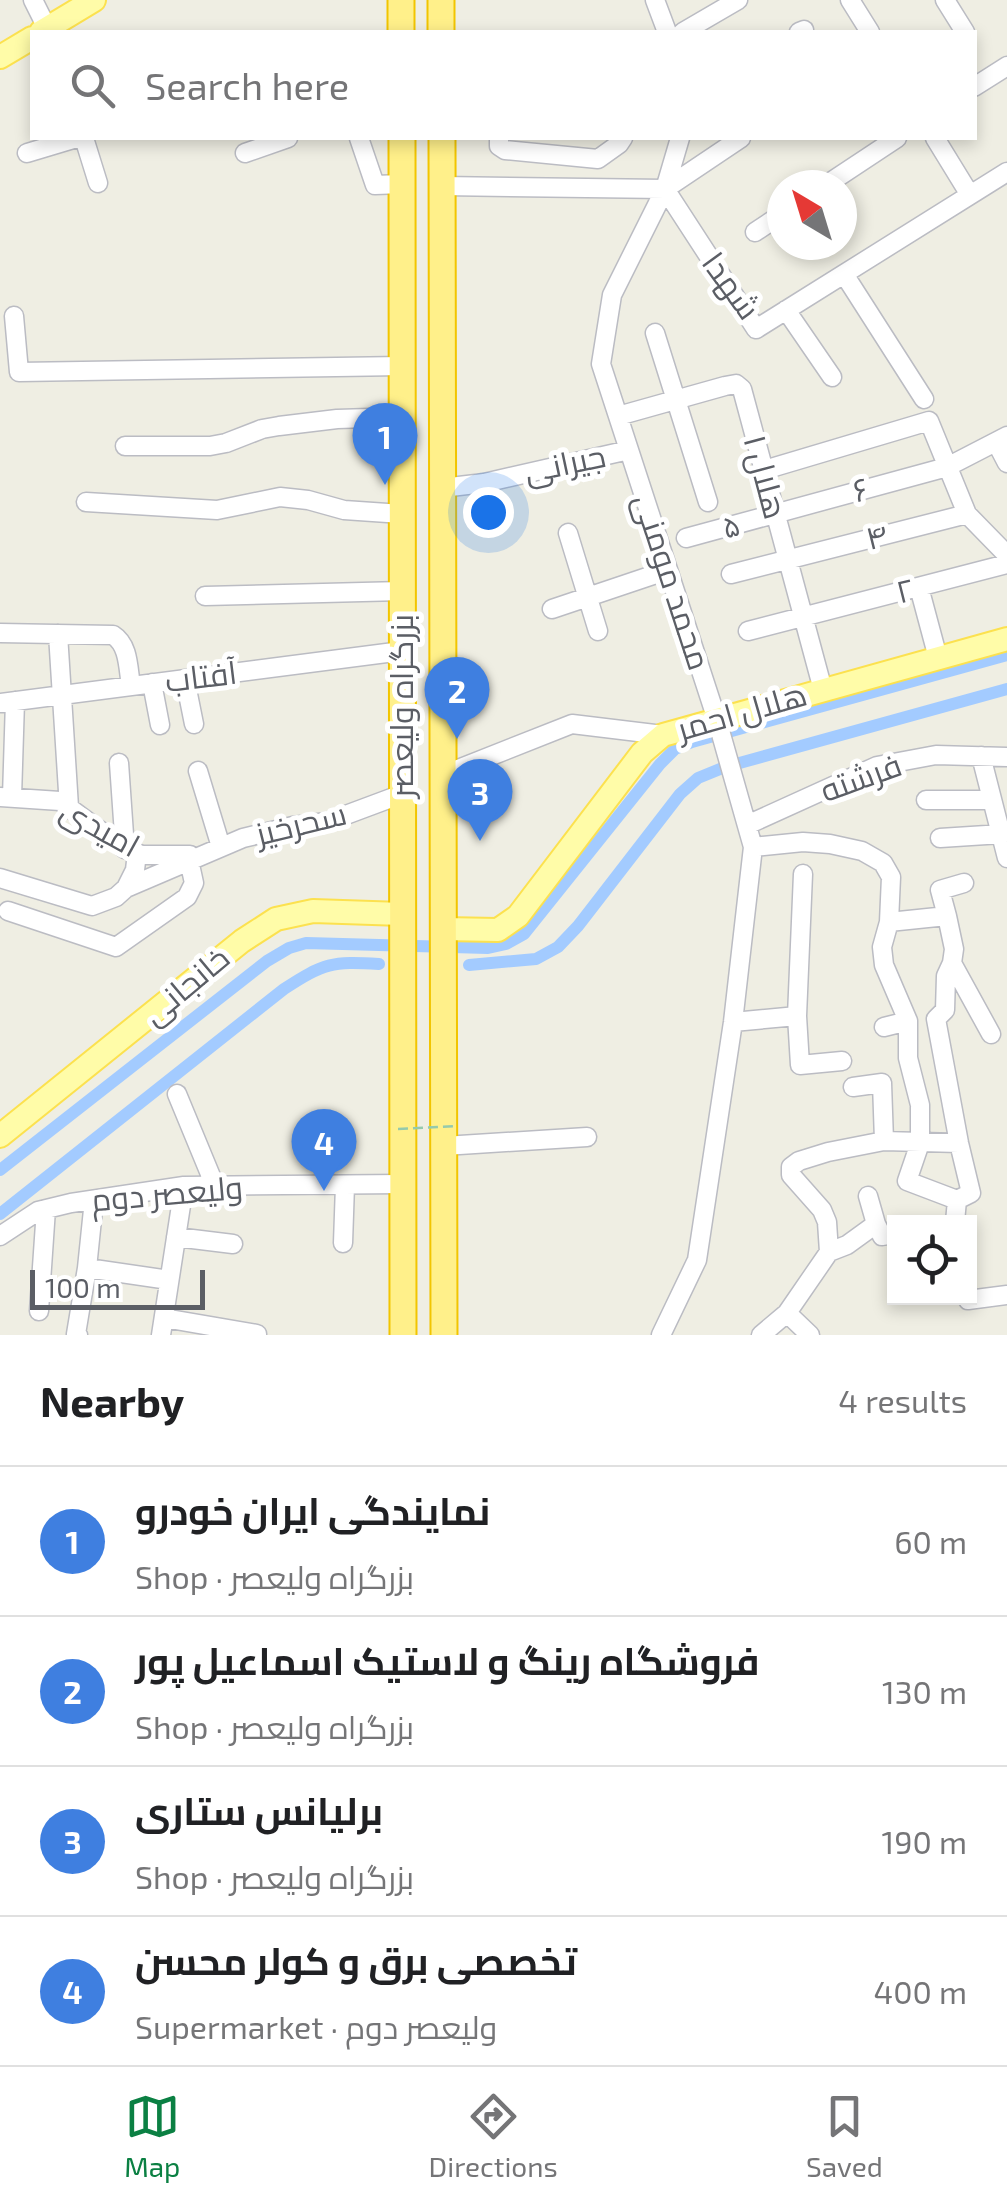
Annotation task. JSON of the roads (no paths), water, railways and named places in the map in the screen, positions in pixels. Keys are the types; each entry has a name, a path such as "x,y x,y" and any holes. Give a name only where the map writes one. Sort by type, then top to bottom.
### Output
{"highway":[{"path":"401,0 401,30"},
{"path":"441,0 441,30"},
{"name":"بزرگراه ولیعصر","path":"402,140 403,1335"},
{"name":"بزرگراه ولیعصر","path":"442,140 443,929 450,1136 444,1335"},
{"path":"402,332 410,341 428,344 442,332"},
{"path":"402,370 418,359 432,362 442,373"}],"main road":[{"path":"48,30 94,0"},
{"path":"0,57 30,40"},
{"name":"هلال احمر","path":"443,929 498,930 518,916 642,754 663,734 718,724 1007,639"},
{"name":"خانجانی","path":"0,1136 242,941 276,920 313,912 402,914"}],"street":[{"path":"33,0 42,30"},
{"path":"647,0 655,0 666,30"},
{"path":"686,30 716,6 738,0"},
{"path":"946,0 964,30"},
{"path":"859,4 869,30"},
{"path":"977,85 1007,66"},
{"path":"27,153 73,140"},
{"path":"81,140 98,184"},
{"path":"245,152 282,140"},
{"path":"360,140 375,185 402,184"},
{"path":"499,140 505,150 598,159 622,140"},
{"name":"محمد مومنی","path":"661,1335 697,1260 733,1022 753,847 718,724 601,364 612,296 665,188 679,140"},
{"path":"442,186 665,188 738,140"},
{"path":"849,170 894,140"},
{"path":"936,140 970,195"},
{"path":"549,187 551,154"},
{"name":"شهدا","path":"665,188 756,329 1007,172"},
{"path":"754,232 767,224"},
{"path":"844,274 924,399"},
{"path":"786,310 832,377"},
{"path":"14,316 19,372 402,370"},
{"path":"656,333 708,502"},
{"name":"هلال ۱","path":"618,416 736,384 742,389 823,690"},
{"path":"126,446 210,446 279,426 402,416"},
{"path":"764,470 929,420 967,514 1007,555"},
{"path":"1001,439 1007,463"},
{"name":"۶","path":"776,514 947,467 1001,439"},
{"name":"جیرانی","path":"442,488 484,483 629,450"},
{"path":"86,502 217,510 280,497 344,510 402,514"},
{"name":"۵","path":"686,538 776,514"},
{"name":"۴","path":"731,574 967,514"},
{"path":"568,532 598,631"},
{"name":"۲","path":"748,631 1007,564"},
{"path":"552,608 668,570"},
{"path":"918,587 938,658"},
{"path":"205,596 402,591"},
{"path":"0,634 113,634 124,646 130,686"},
{"path":"58,634 69,807"},
{"name":"آفتاب","path":"8,702 402,651"},
{"path":"185,679 194,724"},
{"path":"152,683 160,725"},
{"path":"6,797 8,702"},
{"path":"443,776 572,724 663,734"},
{"name":"فرشته","path":"747,825 877,766 936,755 1007,757"},
{"path":"982,756 1007,858"},
{"path":"119,763 135,870 126,888"},
{"path":"198,771 221,847"},
{"name":"سحرخیز","path":"0,878 92,906 243,838 327,822 402,794"},
{"name":"امیدی","path":"6,797 60,801 131,851 195,857"},
{"path":"926,800 991,800"},
{"path":"940,838 1002,834"},
{"path":"753,847 803,842 862,850 883,863 891,876 890,922 882,947 884,965 908,1021 908,1058 920,1105 920,1143 907,1181 957,1200 971,1193 936,1019 945,1010 946,976 954,949 940,890 964,883"},
{"path":"8,911 116,947 187,896 194,883 195,857"},
{"path":"803,874 797,1016 800,1065 842,1061"},
{"path":"890,922 946,916"},
{"path":"952,963 992,1034"},
{"path":"733,1022 797,1016"},
{"path":"884,1027 908,1021"},
{"path":"853,1087 882,1083 884,1142"},
{"path":"177,1094 215,1186"},
{"path":"450,1136 588,1137"},
{"path":"829,1252 822,1210 791,1176 791,1167 828,1152 884,1142 959,1143"},
{"name":"ولیعصر دوم","path":"0,1236 38,1211 184,1186 403,1184"},
{"path":"344,1243 345,1185"},
{"path":"184,1186 162,1326 257,1334"},
{"path":"868,1196 876,1224 882,1236 887,1235"},
{"path":"77,1334 94,1200"},
{"path":"956,1215 957,1200"},
{"path":"39,1311 46,1209"},
{"path":"761,1335 787,1313 829,1252 847,1245 876,1224"},
{"path":"176,1238 233,1244"},
{"path":"87,1268 169,1280"},
{"path":"977,1299 1007,1295"},
{"path":"787,1313 810,1335"}],"waterway":[{"path":"0,1170 267,961 289,948 306,943 488,948 524,934 675,749 1007,655"},
{"path":"469,965 536,959 558,947 680,794 698,778 725,767 1007,689"},
{"path":"0,1214 284,989 329,966 379,964"}],"place":[{"name":"نمایندگی ایران خودرو","path":"385,485"},
{"name":"فروشگاه رینگ و لاستیک اسماعیل پور","path":"457,739"},
{"name":"برلیانس ستاری","path":"480,841"},
{"name":"تخصصی برق و کولر محسن","path":"324,1191"}]}
